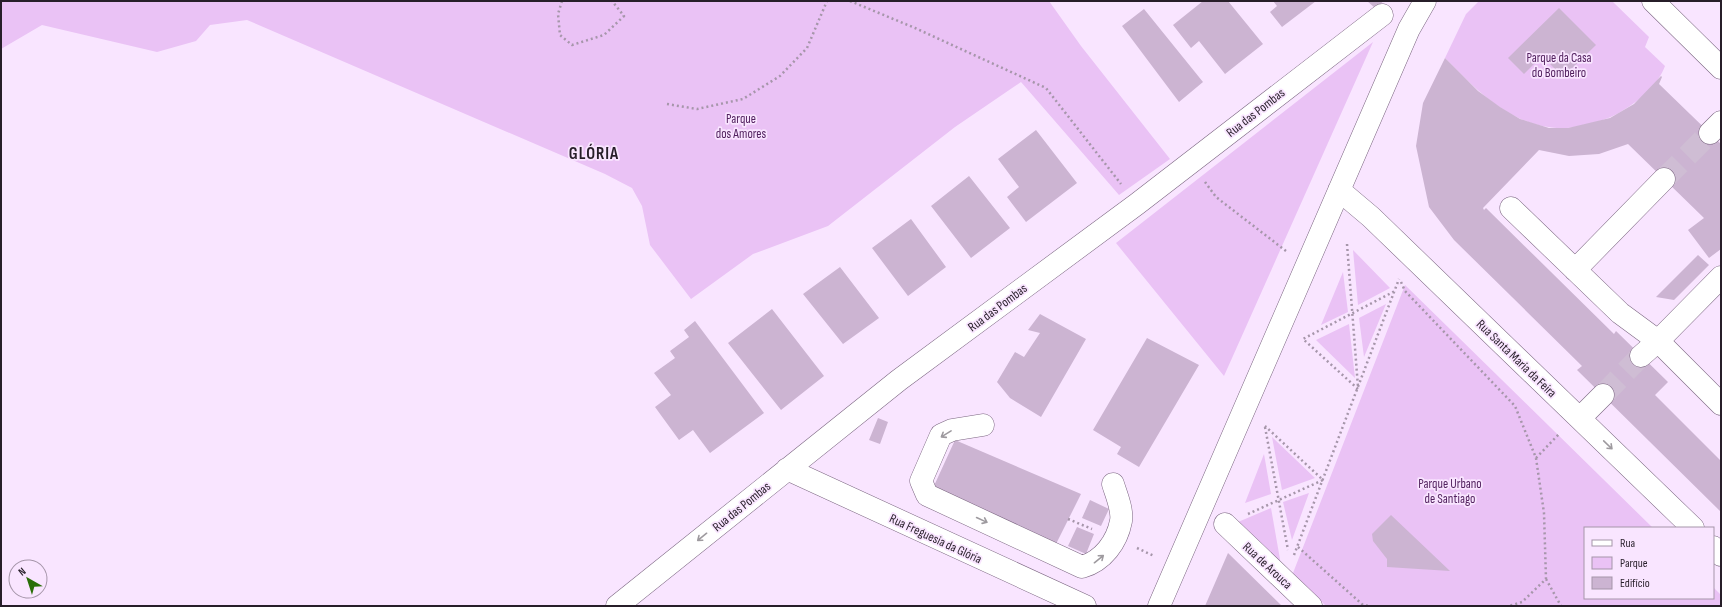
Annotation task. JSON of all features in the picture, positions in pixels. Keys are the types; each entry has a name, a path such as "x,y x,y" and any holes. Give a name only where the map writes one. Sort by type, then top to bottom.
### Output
{"street":[{"path":"1159,606 1409,30 1425,1"},
{"path":"1653,1 1720,63"},
{"name":"Rua das Pombas","path":"617,606 899,380 1136,204 1382,15"},
{"path":"1575,270 1664,179"},
{"name":"Rua Santa Maria da Feira","path":"1340,190 1415,259 1692,527"},
{"path":"1510,208 1620,313 1658,341 1721,404"},
{"path":"1641,356 1658,341 1721,277"},
{"path":"1580,418 1602,395"},
{"path":"983,425 952,430 941,435 921,481 927,495 1082,567 1093,564 1104,555 1121,520 1118,498 1112,484"},
{"name":"Rua Freguesia da Glória","path":"787,469 1085,606"},
{"name":"Rua de Arouca","path":"1225,524 1311,606"}],"path":[{"path":"562,1 558,14 560,35 572,45 604,35 624,16 612,1"},
{"path":"667,104 697,109 743,99 780,76 807,48 827,1"},
{"path":"850,1 915,28 1046,88 1136,204"},
{"path":"1177,172 1206,182 1216,198 1288,252"},
{"path":"1347,244 1358,389"},
{"path":"1370,606 1363,604 1298,547 1395,291 1400,280 1415,259"},
{"path":"1400,280 1405,291 1515,406 1536,458 1544,513 1546,579 1561,606"},
{"path":"1358,389 1303,339 1395,291"},
{"path":"1536,458 1562,430 1580,418"},
{"path":"1289,555 1265,426 1324,480"},
{"path":"1225,524 1324,480"},
{"path":"1136,548 1155,557"},
{"path":"1509,606 1522,602 1546,579"}],"green space":[{"name":"Parque dos Amores","path":"1,1 1049,1 1081,46 1170,159 1119,195 1021,82 955,127 828,226 753,254 691,299 650,245 642,206 632,188 605,174 247,20 210,25 196,41 157,52 42,25 1,49"},
{"name":"Parque da Casa do Bombeiro","path":"1479,1 1612,1 1649,37 1645,47 1665,66 1658,80 1647,92 1628,107 1610,117 1570,128 1548,127 1531,123 1514,116 1484,95 1445,58 1466,14"},
{"path":"1373,42 1224,376 1116,243"},
{"path":"1353,250 1390,288 1358,305"},
{"path":"1343,272 1348,312 1321,325"},
{"name":"Parque Urbano de Santiago","path":"1405,285 1652,527 1584,527 1584,599 1714,599 1714,588 1721,595 1721,606 1326,606 1293,573"},
{"path":"1386,304 1364,357 1359,318"},
{"path":"1349,324 1355,378 1316,340"},
{"path":"1272,437 1315,478 1282,490"},
{"path":"1264,454 1271,494 1245,503"},
{"path":"1309,493 1292,540 1283,502"},
{"path":"1271,508 1281,565 1238,522"}],"building":[{"path":"1203,1 1228,1 1263,44 1225,74 1199,41 1191,48 1173,25"},
{"path":"1273,1 1316,1 1282,27 1270,12 1277,6"},
{"path":"1367,1 1384,1 1375,8"},
{"path":"1559,8 1596,45 1563,77 1542,56 1524,74 1508,58"},
{"path":"1144,9 1203,82 1179,102 1122,26"},
{"path":"1445,58 1478,91 1500,107 1520,119 1549,128 1568,128 1610,118 1634,104 1661,76 1662,77 1659,84 1721,144 1721,249 1709,258 1688,230 1704,218 1628,144 1599,154 1569,156 1539,150 1483,208 1484,210 1486,208 1614,334 1616,331 1668,382 1655,395 1721,461 1721,512 1577,370 1582,366 1454,240 1429,207 1416,146 1423,103"},
{"path":"1036,130 1077,183 1026,222 1007,197 1019,187 998,159"},
{"path":"969,176 1010,228 971,258 931,206"},
{"path":"911,219 946,267 908,296 872,248"},
{"path":"1698,255 1709,265 1674,300 1656,297"},
{"path":"840,267 879,318 843,344 803,294"},
{"path":"772,309 824,376 781,410 728,343"},
{"path":"1040,314 1086,339 1041,417 1010,398 997,382 1015,352 1024,357 1040,333 1028,330"},
{"path":"695,321 764,413 710,453 693,430 679,440 655,407 671,395 654,373 675,358 670,351 689,337 684,330"},
{"path":"1147,338 1199,365 1139,467 1117,454 1121,447 1093,430"},
{"path":"878,418 888,422 880,444 869,440"},
{"path":"955,440 1081,494 1056,544 933,488"},
{"path":"1090,500 1109,509 1101,526 1082,518"},
{"path":"1391,515 1450,571 1387,567 1387,559 1373,541 1372,534"},
{"path":"1077,527 1094,534 1086,554 1068,546"},
{"path":"1228,553 1282,606 1205,606"}],"tunnel":[{"path":"1664,179 1710,133"},
{"path":"1603,395 1641,356"}],"district":[{"name":"GLÓRIA","path":"594,153"}]}
